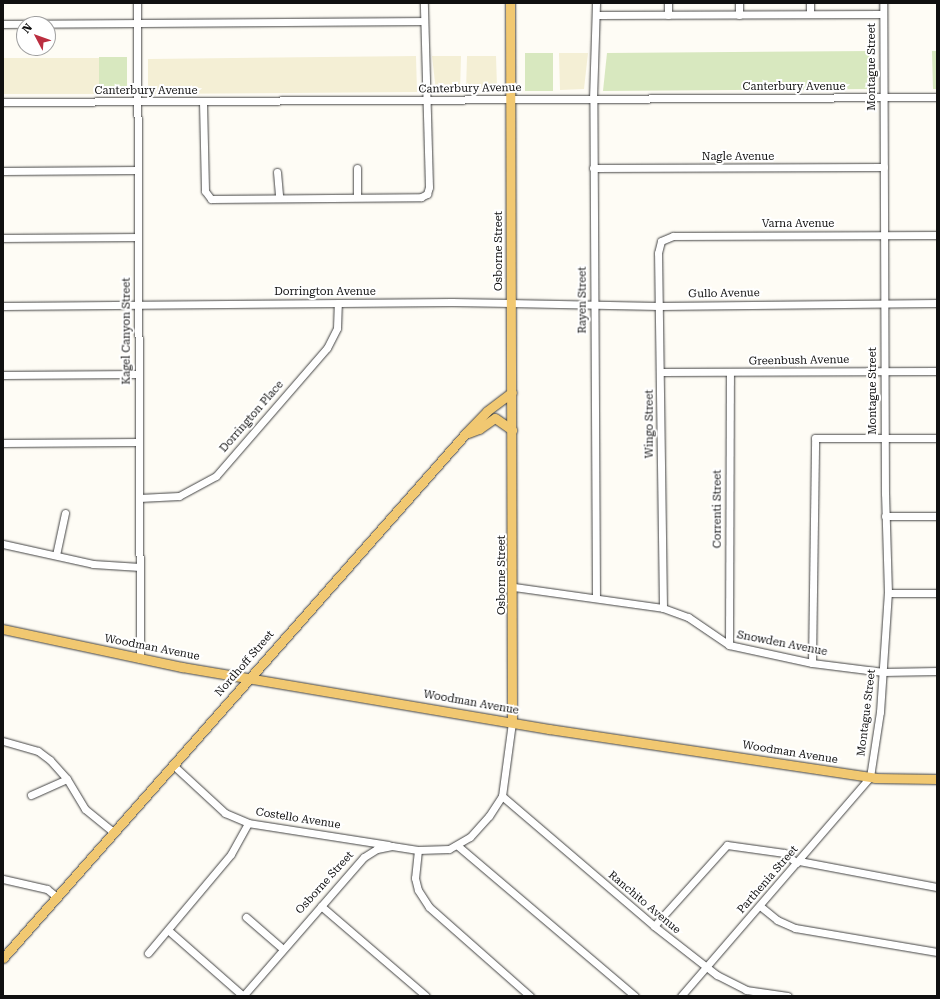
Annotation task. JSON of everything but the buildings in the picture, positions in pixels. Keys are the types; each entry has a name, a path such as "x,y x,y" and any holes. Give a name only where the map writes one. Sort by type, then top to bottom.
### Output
{"main road":[{"name":"Osborne Street","path":"510,3 514,587 512,722"},
{"name":"Nordhoff Street","path":"3,958 466,434 487,411 512,392"},
{"path":"466,434 479,430 495,418 512,430"},
{"name":"Woodman Avenue","path":"3,629 140,659 512,722 870,777 937,779"}],"street":[{"name":"Kagel Canyon Street","path":"137,3 140,659"},
{"path":"203,102 205,191 211,199 279,197 421,197 427,194 428,100 425,71 424,3"},
{"name":"Rayen Street","path":"596,3 593,99 596,598"},
{"path":"668,3 668,15"},
{"path":"739,3 739,14"},
{"path":"810,3 810,14"},
{"name":"Montague Street","path":"870,777 883,672 888,593 884,371 883,3"},
{"path":"596,15 883,14"},
{"path":"3,24 424,22"},
{"name":"Canterbury Avenue","path":"3,102 937,97"},
{"name":"Nagle Avenue","path":"593,168 884,167"},
{"path":"357,168 357,197"},
{"path":"3,171 138,170"},
{"path":"277,172 279,197"},
{"name":"Varna Avenue","path":"661,241 673,236 937,235"},
{"path":"3,238 137,237"},
{"name":"Wingo Street","path":"661,241 658,253 658,306 661,372 663,608"},
{"name":"Dorrington Avenue","path":"138,305 511,302"},
{"name":"Gullo Avenue","path":"511,302 658,306 937,303"},
{"name":"Dorrington Place","path":"140,498 179,496 216,476 327,348 337,328 338,303"},
{"path":"3,306 138,305"},
{"name":"Greenbush Avenue","path":"661,372 730,373 937,371"},
{"name":"Correnti Street","path":"729,645 730,373"},
{"path":"3,375 138,374"},
{"path":"812,663 815,438 937,438"},
{"path":"3,443 138,442"},
{"path":"56,555 65,513"},
{"path":"886,516 937,516"},
{"path":"3,544 99,565 140,567"},
{"name":"Snowden Avenue","path":"514,587 663,608 688,617 729,645 812,663 883,672 937,671"},
{"path":"888,593 937,593"},
{"name":"Osborne Street","path":"243,996 364,857 377,849 392,846 418,850 440,851 458,846 479,828 502,796 512,722"},
{"path":"3,741 38,751 50,760 67,779 85,809 113,832"},
{"name":"Costello Avenue","path":"173,765 225,813 248,823 392,846"},
{"name":"Parthenia Street","path":"682,996 870,777"},
{"path":"31,795 67,779"},
{"name":"Ranchito Avenue","path":"502,796 654,926 707,968 736,987 788,996"},
{"path":"148,953 231,854 248,823"},
{"path":"458,846 635,996"},
{"path":"654,926 727,846 784,853 798,862 937,887"},
{"path":"418,850 415,878 418,890 429,907 530,996"},
{"path":"3,879 47,889 57,897"},
{"path":"320,906 426,996"},
{"path":"760,906 777,920 795,928 937,952"},
{"path":"246,916 283,949"},
{"path":"168,930 243,996"}],"shaded area":[{"path":"559,53 588,53 584,89 560,90"},
{"path":"416,56 417,92 150,94 148,91 148,59"},
{"path":"432,56 461,56 460,92 436,91"},
{"path":"467,56 496,56 497,88 495,90 466,91"},
{"path":"3,58 99,58 99,94 3,94"}],"green space":[{"path":"872,51 874,87 872,89 603,91 607,53"},
{"path":"932,51 937,51 937,89 933,89"},
{"path":"525,53 553,53 553,91 525,91"},
{"path":"99,57 127,57 127,93 99,93"}]}
